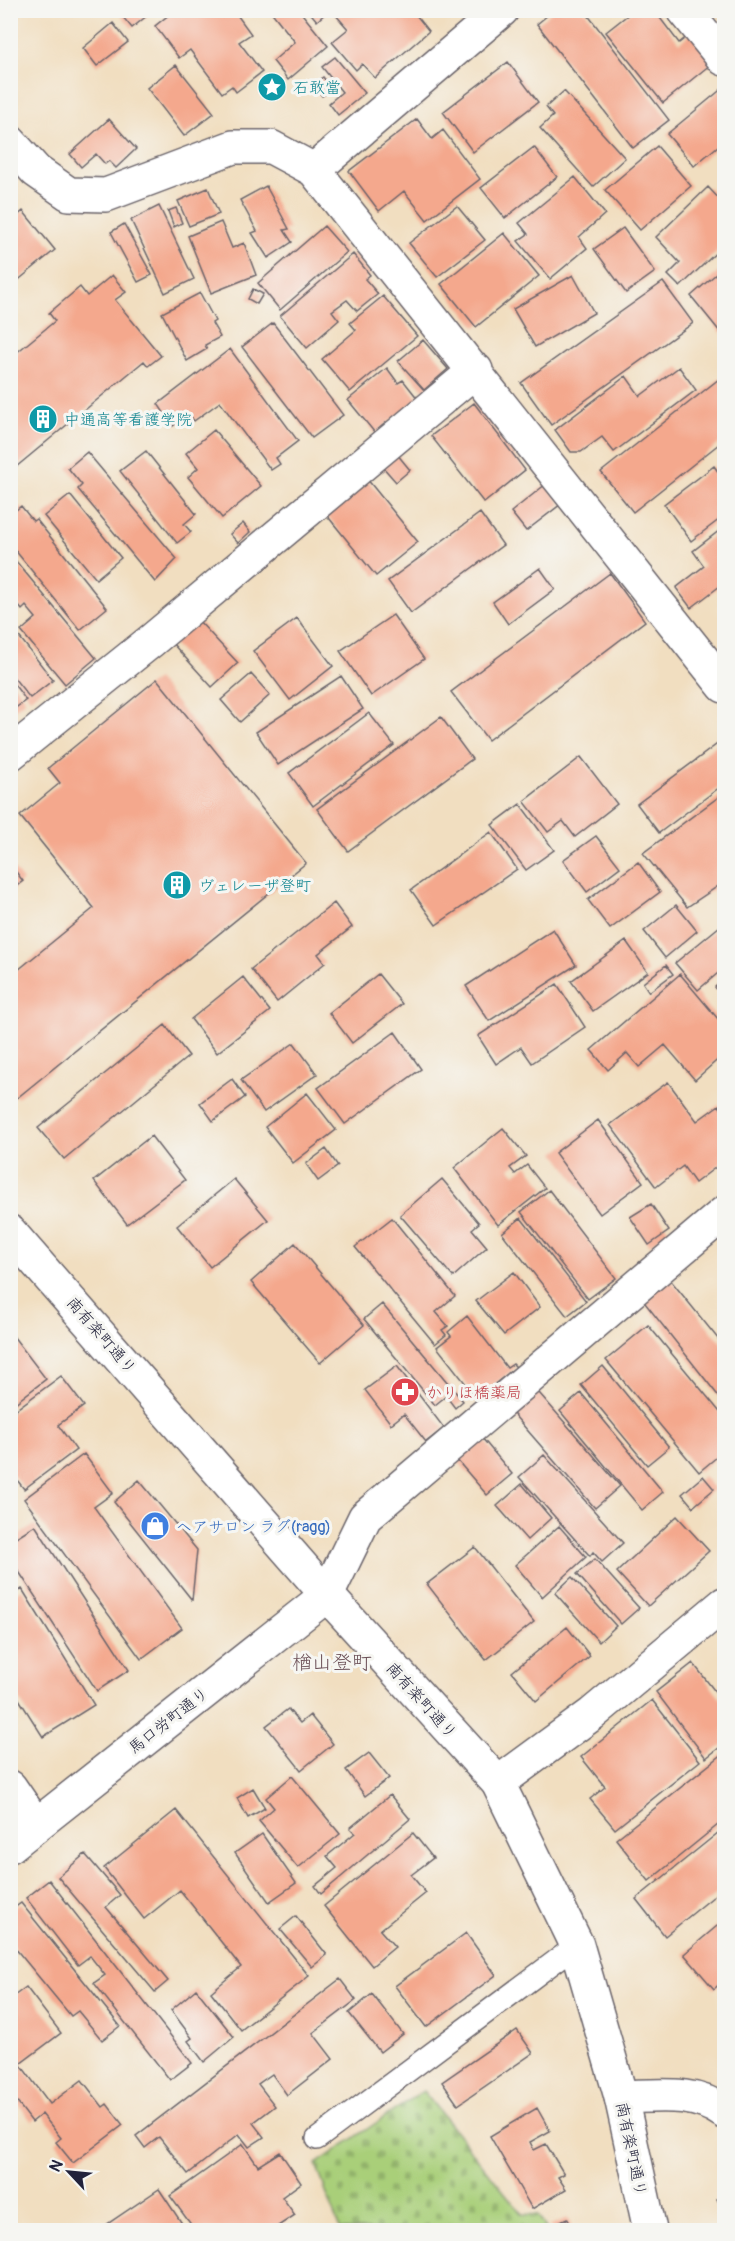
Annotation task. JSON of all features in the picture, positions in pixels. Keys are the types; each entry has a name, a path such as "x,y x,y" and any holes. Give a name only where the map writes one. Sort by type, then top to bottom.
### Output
{"street":[{"path":"314,170 502,10"},
{"path":"684,10 724,59"},
{"path":"10,142 36,171 69,195 106,195 233,147 271,147 314,170 476,370 724,686"},
{"path":"10,754 152,641 476,370"},
{"path":"327,1595 365,1517 724,1214"},
{"name":"南有楽町通り","path":"10,1232 327,1595 498,1784 578,1945 621,2097 650,2230"},
{"name":"馬口労町通り","path":"10,1846 327,1595"},
{"path":"498,1784 592,1714 724,1604"},
{"path":"10,1787 36,1825"},
{"path":"621,2097 689,2096 712,2103 724,2112"}],"lane":[{"path":"317,2139 578,1945"}],"green space":[{"path":"423,2091 522,2214 538,2215 547,2230 340,2230 316,2164"}],"building":[{"path":"117,10 154,10 132,28"},
{"path":"175,10 237,10 235,12 251,34 239,42 262,72 236,92 232,86 222,93 190,50 179,58 155,26"},
{"path":"270,10 299,10 328,46 288,80 273,61 295,42"},
{"path":"308,10 329,10 317,21"},
{"path":"340,10 412,10 429,31 375,78 362,64 356,70 332,42 348,29 335,14"},
{"path":"554,10 584,10 669,120 633,148 537,24"},
{"path":"634,10 654,10 679,43 693,32 716,60 663,103 606,32"},
{"path":"113,23 128,42 97,66 83,48"},
{"path":"335,57 365,93 338,115 329,103 342,92 322,67"},
{"path":"508,62 538,102 473,152 443,112"},
{"path":"176,65 214,113 184,136 147,88"},
{"path":"323,77 332,89 322,96 313,84"},
{"path":"724,87 724,141 694,166 667,134"},
{"path":"564,91 625,158 593,187 540,128 553,116 546,107"},
{"path":"109,119 136,149 116,168 109,161 105,164 96,154 81,167 70,154"},
{"path":"417,119 432,139 443,130 480,179 427,220 404,191 379,211 349,171"},
{"path":"657,146 691,186 640,230 605,190"},
{"path":"534,147 557,177 505,218 481,188"},
{"path":"575,177 605,214 579,237 587,248 550,279 518,241 528,234 519,223"},
{"path":"266,186 289,229 284,230 292,242 268,258 252,233 257,231 240,200"},
{"path":"708,187 724,204 724,245 680,287 668,275 680,263 656,237"},
{"path":"208,188 219,214 189,226 178,201"},
{"path":"159,206 194,279 165,293 131,220"},
{"path":"457,206 485,240 437,277 409,243"},
{"path":"176,208 182,223 174,227 168,211"},
{"path":"23,211 55,250 10,287 10,222"},
{"path":"221,222 232,248 244,243 256,275 211,293 188,236"},
{"path":"124,224 152,275 138,282 111,232"},
{"path":"324,226 347,252 280,310 258,283"},
{"path":"623,228 655,272 626,293 594,249"},
{"path":"504,233 539,276 476,327 441,284"},
{"path":"353,254 370,275 365,279 378,294 357,311 347,300 332,311 339,320 307,348 280,316"},
{"path":"724,267 724,329 721,333 691,296"},
{"name":"中通高等看護学院","path":"112,275 126,292 115,300 161,356 148,366 144,361 10,472 10,358 55,321 49,313 80,287 87,296"},
{"path":"573,275 594,313 535,347 513,309"},
{"path":"663,282 693,323 551,425 521,383"},
{"path":"253,289 263,294 257,304 248,299"},
{"path":"200,293 215,321 212,323 220,337 205,345 207,349 187,361 162,313"},
{"path":"383,296 417,336 350,392 322,359 356,330 350,323"},
{"path":"273,323 343,415 312,438 242,347"},
{"path":"423,340 448,369 424,390 398,361"},
{"path":"230,349 298,441 276,458 280,464 271,470 220,402 194,421 189,414 173,426 158,404"},
{"path":"679,367 696,390 614,452 602,437 581,452 571,452 555,430 626,376 640,396"},
{"path":"387,368 398,383 403,380 418,399 375,433 348,400"},
{"path":"724,375 724,440 633,512 601,472"},
{"path":"474,403 525,470 484,503 431,436"},
{"path":"214,430 261,486 222,518 188,477 198,468 186,453"},
{"path":"146,451 196,514 184,524 191,532 177,543 120,471"},
{"path":"87,452 177,559 155,582 78,489 82,485 68,468"},
{"path":"397,454 410,470 396,482 382,466"},
{"path":"714,466 724,480 724,516 691,541 664,504"},
{"path":"367,479 418,542 376,576 325,513"},
{"path":"546,484 561,504 526,531 511,512"},
{"path":"70,495 121,558 96,579 44,516"},
{"path":"21,506 33,521 36,519 107,608 80,630 10,544 10,515"},
{"path":"480,513 503,545 411,613 388,581"},
{"path":"243,523 250,532 238,543 230,534"},
{"path":"724,527 724,583 691,608 676,588 704,566 693,551"},
{"path":"10,554 96,658 65,684 21,631 36,618 26,606 22,610 10,595"},
{"path":"540,568 555,589 508,624 493,602"},
{"path":"610,573 645,621 488,740 451,692"},
{"path":"393,615 424,659 371,696 340,651"},
{"path":"297,618 333,666 290,700 253,651"},
{"path":"197,619 238,663 212,687 172,643"},
{"path":"10,625 53,680 30,698 10,673"},
{"path":"251,674 270,695 240,722 221,700"},
{"path":"341,676 363,709 278,765 256,732"},
{"path":"10,679 26,700 10,712"},
{"name":"ヴェレーザ登町","path":"157,679 306,863 17,1098 10,1090 10,961 18,970 94,908 20,816 60,783 48,768"},
{"path":"369,713 394,745 313,806 289,773"},
{"path":"441,717 472,759 348,851 317,809"},
{"path":"724,739 724,784 659,833 637,804"},
{"path":"581,757 617,804 575,837 563,821 548,832 524,801"},
{"path":"724,793 724,882 687,907 643,853"},
{"path":"520,804 554,850 526,870 492,825"},
{"path":"491,832 517,869 436,925 411,890"},
{"path":"596,836 620,867 587,892 563,860"},
{"path":"638,862 660,892 610,929 588,900"},
{"path":"10,864 23,881 10,891"},
{"path":"334,903 352,927 318,954 325,963 277,1002 251,969"},
{"path":"676,905 697,931 665,958 644,931"},
{"path":"720,926 724,932 724,968 698,990 675,963"},
{"path":"553,929 576,965 489,1021 466,986"},
{"path":"626,941 648,972 593,1011 571,981"},
{"path":"666,965 673,974 649,992 643,983"},
{"path":"378,974 402,1004 352,1043 329,1013"},
{"path":"680,974 724,1026 724,1054 695,1080 665,1045 639,1067 627,1053 608,1070 591,1050"},
{"path":"243,977 270,1011 217,1053 191,1019"},
{"path":"724,979 724,1000 715,987"},
{"path":"557,984 585,1027 532,1063 521,1047 496,1064 478,1036"},
{"path":"165,1025 189,1056 64,1159 38,1128"},
{"path":"395,1032 421,1069 345,1124 318,1088"},
{"path":"294,1043 317,1074 264,1112 241,1080"},
{"path":"232,1079 245,1097 213,1121 200,1103"},
{"path":"668,1082 697,1121 719,1105 724,1113 724,1161 695,1183 683,1166 656,1187 610,1125"},
{"path":"307,1093 336,1130 293,1163 265,1127"},
{"path":"598,1120 643,1182 600,1214 555,1153"},
{"path":"503,1128 526,1156 510,1168 515,1174 527,1165 545,1188 498,1225 454,1168"},
{"path":"151,1136 185,1180 127,1224 94,1181"},
{"path":"326,1149 338,1166 318,1181 306,1164"},
{"path":"234,1179 268,1220 210,1267 177,1226"},
{"path":"442,1179 479,1223 472,1229 487,1247 453,1277 400,1215"},
{"path":"549,1190 616,1278 588,1299 521,1212"},
{"path":"651,1204 669,1231 649,1245 630,1217"},
{"path":"392,1218 455,1296 436,1312 448,1326 442,1330 446,1335 435,1344 355,1247"},
{"path":"521,1218 586,1301 567,1316 502,1233"},
{"path":"295,1243 364,1325 320,1363 251,1282"},
{"path":"514,1272 540,1307 504,1335 476,1301"},
{"path":"668,1277 724,1344 724,1403 641,1298"},
{"path":"382,1304 463,1401 455,1408 446,1396 435,1405 364,1319"},
{"path":"467,1316 507,1368 513,1364 516,1367 477,1398 437,1347 451,1336 448,1332"},
{"path":"648,1325 724,1417 724,1451 699,1472 606,1360"},
{"path":"10,1332 46,1379 10,1407"},
{"path":"397,1366 444,1428 426,1442 404,1414 391,1424 365,1390"},
{"path":"603,1366 669,1447 647,1465 581,1385"},
{"path":"61,1376 84,1406 58,1425 76,1450 24,1489 10,1471 10,1414"},
{"path":"533,1386 620,1486 595,1508 508,1408"},
{"path":"581,1393 663,1492 642,1510 560,1411"},
{"path":"482,1438 512,1474 487,1495 456,1459"},
{"path":"84,1454 113,1493 94,1507 182,1628 141,1659 24,1499"},
{"path":"544,1455 623,1543 602,1562 593,1552 590,1556 519,1477"},
{"path":"703,1476 714,1489 693,1507 682,1494"},
{"name":"ヘアサロン ラグ(ragg)","path":"139,1480 197,1550 192,1600 114,1502"},
{"path":"522,1484 551,1518 527,1540 497,1506"},
{"path":"677,1516 709,1551 648,1606 617,1572"},
{"path":"35,1525 129,1670 97,1691 10,1558 10,1541"},
{"path":"559,1526 586,1557 542,1597 515,1565"},
{"path":"475,1547 534,1622 486,1660 427,1584"},
{"path":"595,1559 639,1608 621,1624 577,1574"},
{"path":"10,1564 18,1575 10,1580"},
{"path":"572,1577 616,1626 599,1642 555,1593"},
{"path":"22,1589 94,1705 43,1737 10,1685 10,1596"},
{"path":"567,1627 590,1656 536,1701 512,1672"},
{"path":"693,1663 724,1703 724,1744 706,1758 656,1692"},
{"path":"652,1700 700,1761 615,1829 590,1799 605,1787 581,1757"},
{"path":"288,1709 300,1723 310,1715 333,1744 301,1770 266,1726"},
{"path":"369,1753 389,1778 365,1796 346,1770"},
{"path":"724,1753 724,1820 649,1881 616,1839"},
{"path":"292,1776 340,1834 298,1868 259,1821 274,1808 266,1798"},
{"path":"253,1788 265,1808 248,1818 237,1798"},
{"path":"390,1795 410,1819 321,1894 315,1886 337,1868 327,1856 355,1833 350,1828"},
{"path":"176,1810 309,1976 241,2030 211,1992 241,1967 180,1890 144,1919 104,1868"},
{"path":"724,1828 724,1888 665,1936 636,1899"},
{"path":"413,1833 433,1858 411,1875 426,1893 380,1930 395,1947 372,1966 324,1906"},
{"path":"262,1834 296,1883 269,1902 235,1853"},
{"path":"85,1854 120,1895 106,1907 168,1981 155,1992 58,1877"},
{"path":"49,1880 192,2063 170,2080 94,1983 105,1975 90,1956 78,1965 26,1898"},
{"path":"21,1903 120,2026 102,2040 78,2011 71,2016 10,1942 10,1911"},
{"path":"296,1916 327,1955 312,1967 280,1929"},
{"path":"724,1920 724,1980 714,1989 684,1954"},
{"path":"466,1933 496,1975 426,2027 395,1986"},
{"path":"340,1979 356,2000 313,2033 333,2059 287,2095 272,2074 258,2084 275,2106 253,2123 264,2137 249,2147 239,2134 188,2174 159,2137 145,2148 136,2136"},
{"path":"26,1987 61,2033 20,2064 50,2104 82,2080 103,2107 107,2104 123,2125 73,2163 56,2142 61,2138 42,2114 32,2122 10,2093 10,2086 15,2082 10,2076 10,1999"},
{"path":"196,1989 234,2037 204,2062 188,2041 192,2038 171,2010"},
{"path":"372,1994 403,2034 380,2052 349,2013"},
{"path":"517,2030 533,2053 458,2105 442,2082"},
{"path":"537,2108 550,2131 530,2142 534,2150 546,2144 564,2174 558,2177 566,2189 532,2209 490,2136"},
{"path":"243,2144 258,2166 280,2152 301,2183 282,2197 295,2215 272,2230 195,2230 170,2196"},
{"path":"724,2173 724,2188 719,2177"},
{"path":"159,2189 185,2228 182,2230 110,2230 106,2225"},
{"path":"724,2193 724,2213 717,2199"},
{"path":"567,2218 574,2230 553,2230 550,2226"}],"place":[{"name":"石敢當","path":"272,87"},
{"name":"中通高等看護学院","path":"43,419"},
{"name":"ヴェレーザ登町","path":"177,885"},
{"name":"かりほ橋薬局","path":"405,1392"},
{"name":"ヘアサロン ラグ(ragg)","path":"155,1526"}],"district":[{"name":"楢山登町","path":"332,1662"}]}
